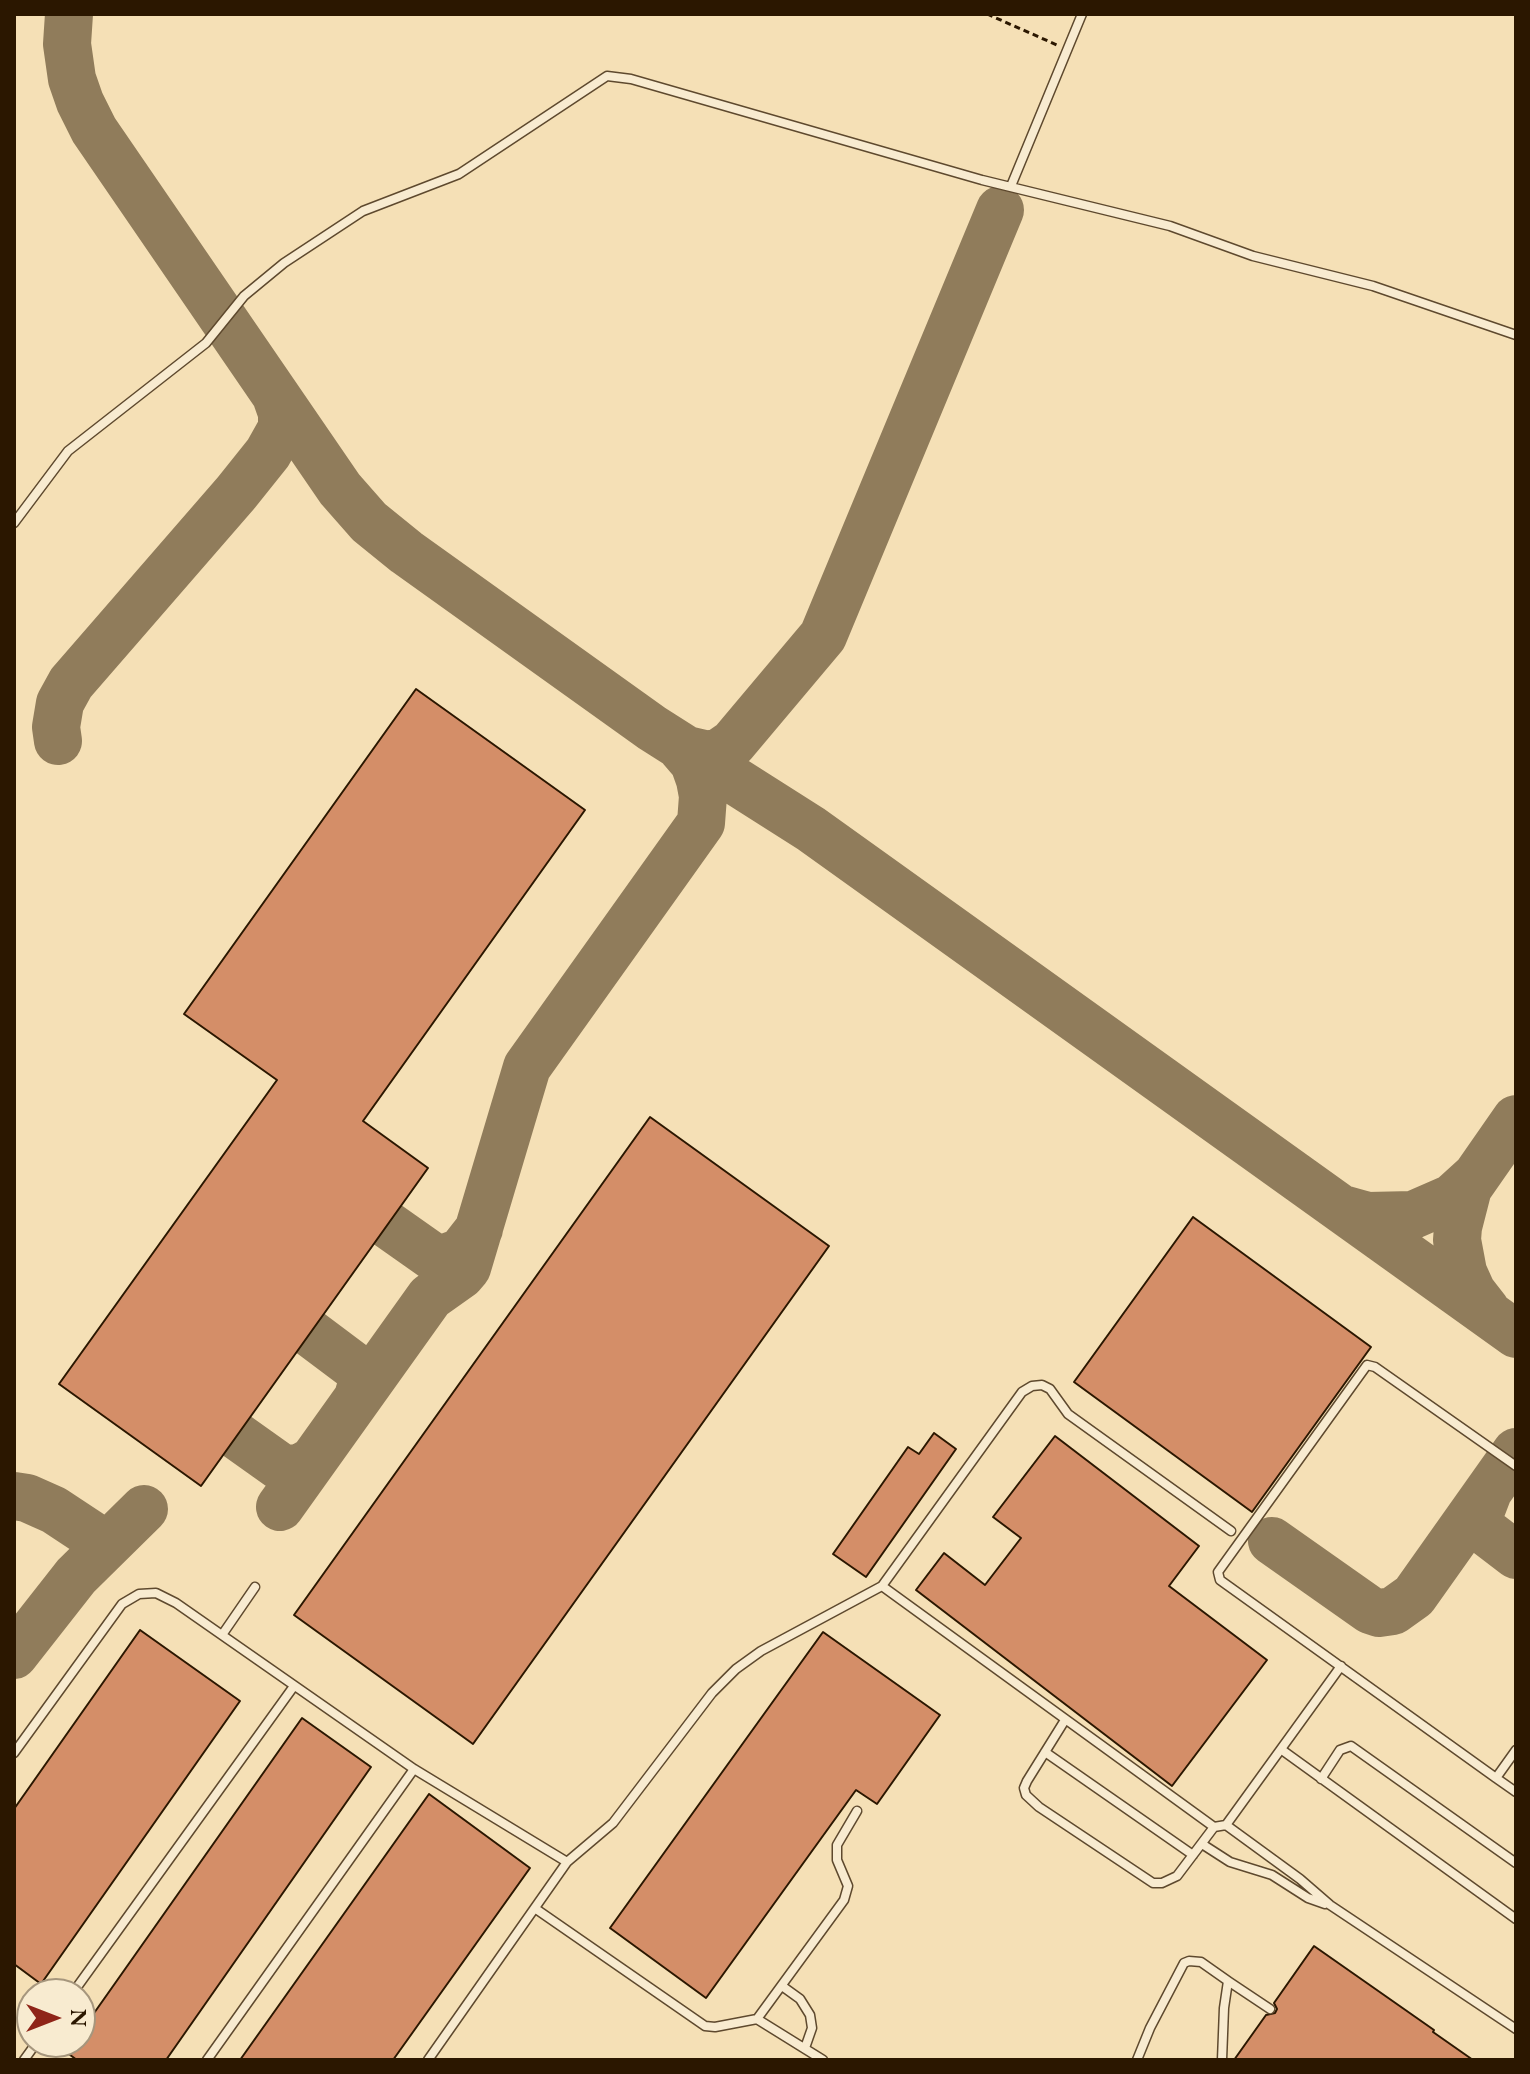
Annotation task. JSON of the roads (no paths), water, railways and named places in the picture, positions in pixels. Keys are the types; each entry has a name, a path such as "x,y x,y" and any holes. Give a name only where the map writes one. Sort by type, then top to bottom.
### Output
{"lane":[{"path":"1011,186 1082,14"},
{"path":"14,523 68,451 206,343 244,296 284,263 363,211 459,174 607,76 631,79 1011,186 1170,226 1253,256 1373,286 1516,335"},
{"path":"1516,1466 1375,1367 1367,1365 1218,1572 1220,1580 1516,1792"},
{"path":"428,2060 567,1862 613,1823 712,1693 736,1669 761,1651 882,1586 1022,1392 1032,1386 1042,1385 1050,1389 1068,1414 1231,1531"},
{"path":"882,1586 1214,1827 1226,1825 1341,1666"},
{"path":"222,1635 255,1587"},
{"path":"14,1753 122,1604 131,1597 147,1592 167,1597 414,1769 567,1862"},
{"path":"84,1978 294,1686"},
{"path":"1065,1720 1024,1788 1030,1800 1039,1807 1153,1883 1170,1881 1214,1827"},
{"path":"1321,1779 1340,1750 1351,1746 1516,1863"},
{"path":"1282,1750 1516,1919"},
{"path":"1496,1778 1516,1750"},
{"path":"1045,1752 1193,1855"},
{"path":"207,2060 414,1769"},
{"path":"757,2019 848,1892 837,1860 837,1845 857,1811"},
{"path":"1226,1825 1330,1905 1516,2029"},
{"path":"1202,1844 1230,1862 1272,1875 1308,1898 1330,1905"},
{"path":"536,1909 705,2026 757,2019 823,2060"},
{"path":"1137,2060 1184,1963 1189,1961 1201,1962 1270,2009"},
{"path":"1222,2060 1228,1981"},
{"path":"782,1986 806,2006 810,2015 812,2028 805,2048"}]}
